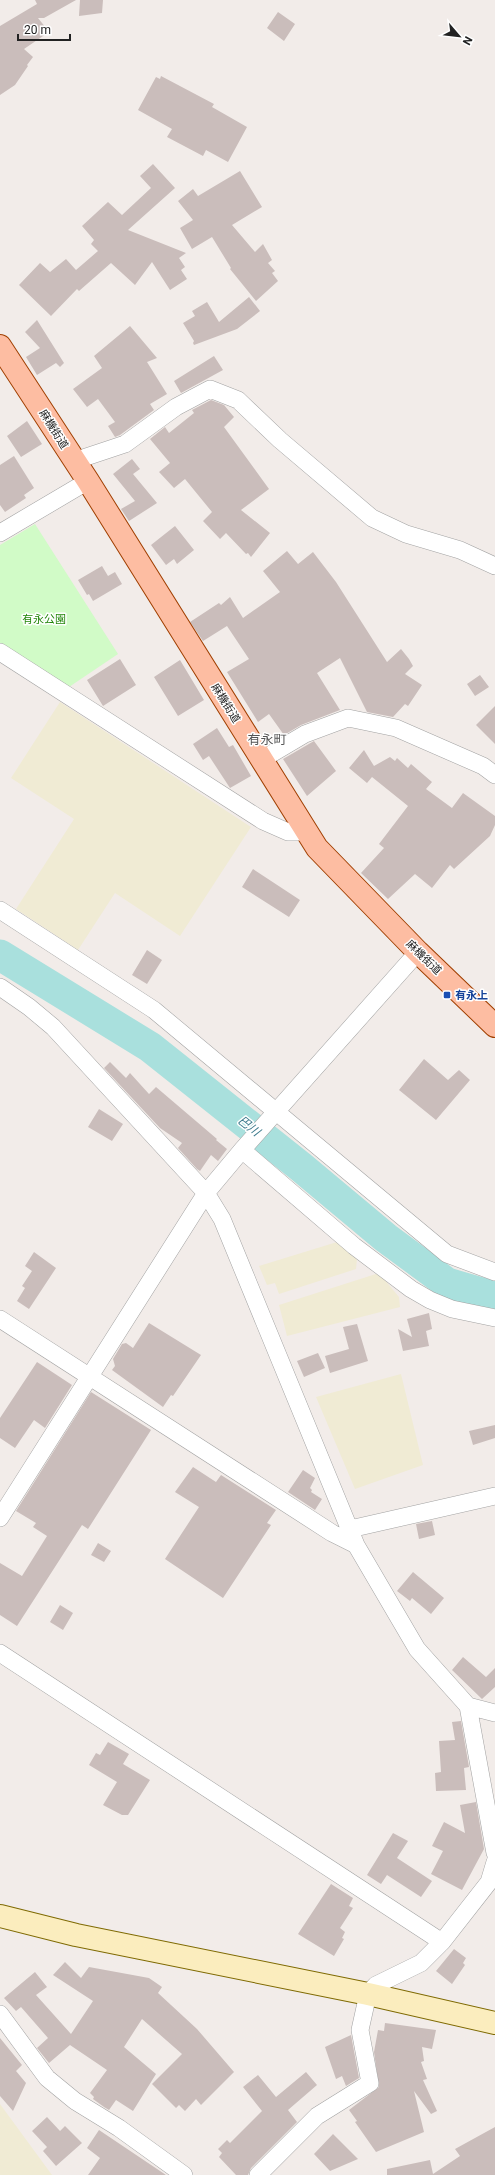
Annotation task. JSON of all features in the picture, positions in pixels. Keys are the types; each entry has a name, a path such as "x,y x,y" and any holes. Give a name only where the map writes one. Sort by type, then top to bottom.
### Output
{"main road":[{"name":"麻機街道","path":"0,346 88,481 317,848 418,952 495,1026"}],"street":[{"path":"74,461 125,444 176,407 210,389 238,400 280,440 372,518 406,534 460,550 495,566"},
{"path":"0,533 88,481"},
{"path":"0,652 263,821 288,832 306,832"},
{"path":"261,760 305,734 348,718 396,728 483,766 495,775"},
{"path":"0,910 154,1010 446,1254 495,1272"},
{"path":"0,1518 206,1193 242,1150 418,952"},
{"path":"0,987 29,1007 53,1028 206,1193 222,1219 356,1545 417,1649 468,1706 495,1853"},
{"path":"242,1150 354,1246 411,1289 430,1300 452,1309 495,1318"},
{"path":"0,1319 332,1533 356,1545"},
{"path":"350,1529 495,1496"},
{"path":"0,1653 442,1942"},
{"path":"468,1706 495,1713"},
{"path":"258,2175 317,2116 370,2083 360,2030 368,1994 376,1985 421,1963 442,1942 489,1882 495,1862"},
{"path":"0,1916 76,1935 368,1994 495,2023"},
{"path":"0,2014 18,2035 47,2078 75,2101 119,2128 183,2175"}],"shaded area":[{"path":"60,702 251,827 180,936 115,893 78,950 16,909 74,819 11,778"},
{"path":"337,1242 357,1259 356,1269 279,1294 275,1283 267,1285 259,1266"},
{"path":"379,1273 399,1297 400,1307 287,1336 279,1305"},
{"path":"401,1374 423,1465 355,1489 316,1397"},
{"path":"0,2104 52,2175 0,2175"}],"green space":[{"name":"有永公園","path":"35,524 118,654 69,687 0,643 0,545"}],"building":[{"path":"35,0 76,0 44,18 38,18 46,28 46,34 24,49 33,57 15,85 0,95 0,26 37,4"},
{"path":"80,0 103,0 102,13 79,16"},
{"path":"278,12 295,24 284,41 267,28"},
{"path":"161,76 214,104 212,107 247,127 228,162 206,150 203,156 167,137 172,129 138,110 156,77 160,79"},
{"path":"153,164 175,188 128,230 186,253 179,258 185,267 181,270 187,279 170,290 152,262 135,285 111,263 79,291 77,289 51,316 19,285 40,263 50,272 66,259 76,270 98,251 91,244 94,240 82,226 108,202 122,215 151,188 140,176"},
{"path":"240,171 262,207 232,225 255,252 263,244 272,260 268,263 275,271 272,273 278,281 256,301 230,269 231,268 212,237 192,249 180,228 193,220 178,201 193,189 198,196"},
{"path":"249,297 260,311 237,329 194,345 194,341 183,323 195,316 192,311 207,302 219,322"},
{"path":"37,320 64,363 60,367 56,363 37,375 26,357 40,348 25,332"},
{"path":"130,326 157,358 147,362 167,394 150,404 154,410 120,435 115,437 108,426 115,422 98,399 87,407 73,389 102,368 94,356"},
{"path":"214,356 223,370 181,393 174,381"},
{"path":"211,400 224,405 234,417 224,427 269,489 241,510 270,533 251,557 248,553 246,554 226,533 220,539 203,521 212,512 185,479 174,488 159,472 170,463 150,439 165,427 169,433 194,413 192,410"},
{"path":"27,421 42,444 21,457 7,436"},
{"path":"14,456 34,488 24,495 26,498 5,512 0,505 0,465"},
{"path":"132,459 140,469 133,474 157,503 129,521 121,509 135,501 113,474"},
{"path":"175,526 194,550 177,564 174,559 166,565 151,545"},
{"path":"287,551 298,564 313,552 336,582 387,662 401,649 409,659 413,666 405,674 422,685 408,706 405,704 393,717 367,712 340,658 317,673 340,710 301,725 284,735 269,714 258,722 227,672 249,659 227,626 203,641 190,622 219,603 221,605 230,597 243,618 280,592 263,571"},
{"path":"102,566 108,576 115,572 122,584 93,601 89,594 87,595 78,580"},
{"path":"120,659 136,685 103,706 87,680"},
{"path":"180,660 204,700 178,716 154,677"},
{"path":"480,675 489,687 475,696 467,684"},
{"path":"495,706 495,744 476,725"},
{"path":"217,728 229,747 233,745 251,776 230,788 209,756 203,760 193,744"},
{"path":"314,741 336,771 307,796 283,759"},
{"path":"364,750 374,766 390,757 395,761 397,758 408,768 411,764 432,782 426,789 452,808 463,793 495,816 495,825 490,836 454,869 450,865 432,888 415,874 388,899 361,873 384,848 379,844 408,806 372,777 367,783 349,768"},
{"path":"253,869 300,900 289,917 242,887"},
{"path":"147,950 162,960 147,984 132,975"},
{"path":"424,1059 448,1080 459,1070 470,1080 436,1120 399,1090"},
{"path":"110,1062 126,1078 130,1073 149,1094 156,1087 217,1139 216,1140 227,1149 218,1161 211,1155 200,1171 197,1169 178,1148 182,1143 160,1128 104,1068"},
{"path":"99,1109 123,1124 112,1141 88,1127"},
{"path":"34,1252 56,1268 29,1309 17,1301 25,1288 22,1286 32,1271 25,1266"},
{"path":"429,1313 432,1329 426,1331 429,1346 403,1351 398,1329 412,1337 407,1319"},
{"path":"149,1323 201,1355 173,1396 171,1395 163,1407 112,1370 115,1366 113,1359 122,1344 126,1343 133,1348"},
{"path":"357,1324 368,1361 330,1373 325,1356 349,1349 343,1327"},
{"path":"318,1353 325,1368 304,1377 297,1361"},
{"path":"37,1362 72,1385 45,1428 34,1420 15,1448 0,1438 0,1418"},
{"path":"91,1392 151,1430 88,1529 82,1525 17,1626 0,1615 0,1563 22,1576 47,1536 33,1527 36,1523 16,1511"},
{"path":"495,1425 495,1438 473,1445 469,1431"},
{"path":"193,1467 216,1482 221,1475 276,1510 267,1523 271,1525 223,1598 165,1559 199,1507 175,1492"},
{"path":"303,1470 315,1478 310,1488 312,1490 311,1492 322,1499 315,1510 288,1492"},
{"path":"432,1521 435,1535 419,1539 416,1524"},
{"path":"98,1543 111,1551 104,1562 91,1555"},
{"path":"413,1572 444,1598 431,1614 412,1598 410,1601 397,1591"},
{"path":"60,1605 73,1613 63,1630 50,1622"},
{"path":"463,1657 486,1677 495,1668 495,1687 482,1699 452,1670"},
{"path":"461,1721 469,1767 464,1768 466,1790 436,1791 435,1773 441,1772 439,1741 455,1740 452,1722"},
{"path":"108,1742 129,1754 123,1764 150,1780 128,1815 122,1815 103,1805 117,1782 89,1765 96,1753 100,1755"},
{"path":"476,1802 484,1849 462,1890 431,1874 443,1851 432,1846 444,1822 465,1833 460,1805"},
{"path":"393,1833 408,1841 397,1858 432,1881 421,1897 387,1875 381,1884 367,1875"},
{"path":"331,1884 353,1898 349,1906 353,1908 340,1928 345,1932 342,1938 344,1939 334,1956 298,1934"},
{"path":"454,1949 466,1958 463,1963 465,1965 452,1984 436,1971"},
{"path":"65,1962 81,1978 89,1967 149,1978 162,1987 158,1993 197,2029 234,2072 201,2105 196,2099 185,2111 179,2105 176,2108 152,2084 182,2054 142,2019 124,2047 156,2074 133,2111 116,2100 109,2110 104,2107 93,2099 94,2097 90,2093 107,2070 70,2045 49,2063 37,2048 48,2038 21,2007 16,2011 4,1998 35,1972 47,1987 36,1995 71,2034 93,2001 53,1975"},
{"path":"385,2023 436,2030 432,2049 422,2047 424,2061 421,2062 427,2079 423,2080 437,2111 431,2114 414,2091 424,2132 376,2152 355,2122 357,2121 349,2110 379,2087 374,2052 378,2030 384,2031"},
{"path":"351,2035 359,2078 346,2086 342,2076 336,2079 325,2047"},
{"path":"0,2038 22,2065 16,2071 26,2083 13,2111 0,2096"},
{"path":"306,2072 317,2085 288,2110 297,2122 251,2168 248,2175 236,2175 219,2157 222,2153 218,2149 227,2140 230,2143 262,2111 243,2087 258,2075 276,2097"},
{"path":"47,2117 60,2131 65,2126 82,2143 56,2166 43,2151 47,2147 32,2131"},
{"path":"495,2127 495,2175 387,2175 387,2169 430,2160 433,2174 460,2156 455,2149"},
{"path":"99,2130 166,2175 88,2175 100,2158 87,2148"},
{"path":"333,2134 358,2159 330,2171 314,2154"}],"waterway":[{"name":"巴川","path":"0,955 150,1047 301,1167 386,1238 447,1283 495,1297"}],"place":[{"name":"有永上","path":"447,995"}],"district":[{"name":"有永町","path":"267,739"}]}
